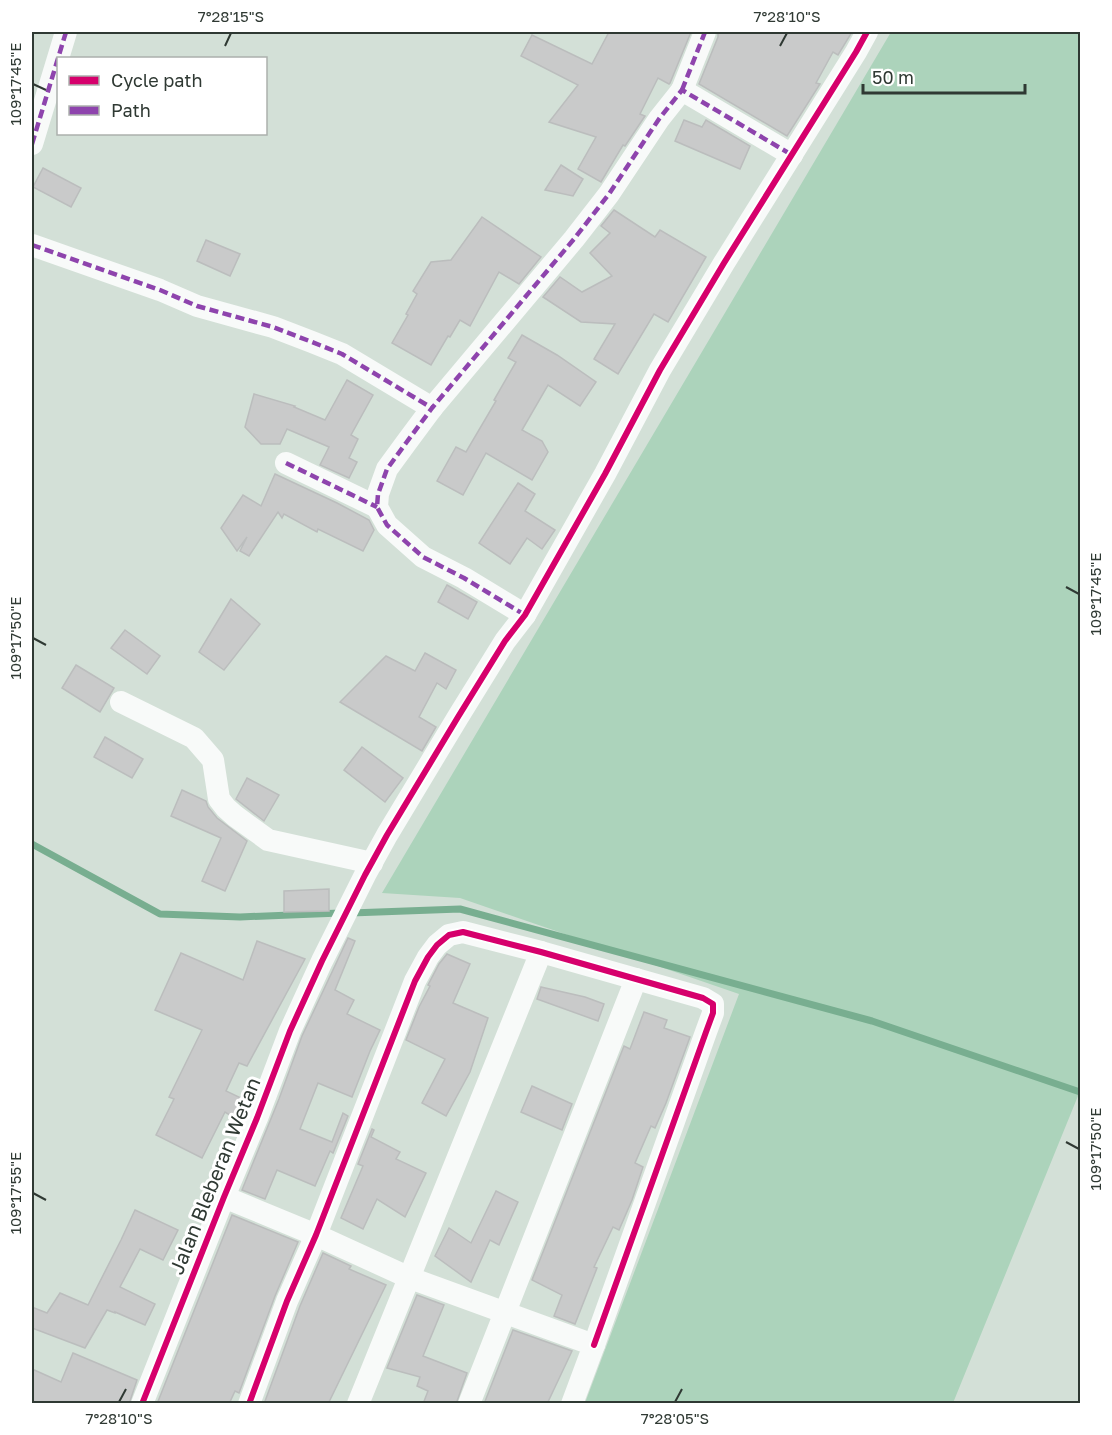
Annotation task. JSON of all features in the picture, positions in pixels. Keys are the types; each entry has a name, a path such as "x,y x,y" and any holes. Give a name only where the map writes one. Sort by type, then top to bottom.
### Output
{"street":[{"path":"58,57 65,32"},
{"path":"525,615 464,578 423,557 387,525 377,507 378,494 387,469 432,408 609,194 659,119 682,90 705,32"},
{"name":"Jalan Bleberan Wetan","path":"142,1404 290,1031 368,869 505,641 525,615 605,474 660,370 867,32"},
{"path":"32,144 57,59"},
{"path":"682,90 792,155"},
{"path":"32,245 160,290 197,306 273,327 342,354 432,408"},
{"path":"286,463 377,507"},
{"path":"121,702 194,738 213,760 219,799 235,816 268,840 368,869"},
{"path":"249,1404 287,1301 316,1235 415,981 437,945 449,935 463,932 704,998 713,1004 713,1013 572,1404"},
{"path":"358,1404 541,952"},
{"path":"469,1404 636,979"},
{"path":"224,1197 316,1235 410,1278 594,1345"}],"green space":[{"path":"891,32 1080,32 1080,1091 953,1403 585,1403 739,994 460,898 382,893"}],"building":[{"path":"609,32 691,32 670,83 658,78 640,114 645,116 625,146 623,145 601,182 578,169 596,137 549,122 578,85 521,56 532,35 592,64"},
{"path":"718,32 852,32 838,55 833,52 816,83 820,84 787,136 699,84"},
{"path":"684,120 702,127 706,120 750,146 740,169 675,141"},
{"path":"561,165 583,179 573,196 545,190"},
{"path":"43,168 81,188 71,207 33,187"},
{"path":"614,210 655,237 660,230 706,257 668,322 654,314 618,374 594,359 615,324 581,322 543,297 560,277 582,292 612,276 590,253 610,233 601,226"},
{"path":"482,217 541,257 519,284 499,272 470,326 460,320 431,365 392,343 417,294 413,291 431,262 451,260"},
{"path":"206,240 240,254 230,276 197,261"},
{"path":"522,335 557,355 596,382 580,406 548,385 522,430 542,441 548,452 532,480 486,453 463,495 437,481 456,447 466,452 496,401 494,400 516,362 508,358"},
{"path":"347,380 373,395 351,435 358,439 349,458 357,462 349,478 320,465 329,447 287,429 280,444 261,444 245,427 254,394 295,406 325,420"},
{"path":"275,474 369,520 374,530 363,551 318,529 317,532 284,514 282,518 278,512 249,556 240,551 247,537 237,551 221,528 243,495 261,506"},
{"path":"518,483 535,494 525,511 555,530 542,549 527,538 510,564 479,543"},
{"path":"447,585 477,602 468,619 438,602"},
{"path":"231,599 260,624 224,670 199,652"},
{"path":"125,630 160,656 147,674 111,648"},
{"path":"425,653 456,670 446,689 437,683 419,717 436,727 422,751 340,702 386,656 415,671"},
{"path":"76,665 114,688 100,712 62,688"},
{"path":"105,737 143,759 132,778 94,757"},
{"path":"362,747 403,778 385,802 344,770"},
{"path":"247,778 279,795 264,821 236,799"},
{"path":"182,790 206,801 217,818 247,841 225,891 202,881 221,838 171,816"},
{"path":"329,889 329,911 284,912 284,891"},
{"path":"348,938 355,941 335,990 354,1000 347,1014 380,1030 352,1097 318,1083 300,1129 332,1142 343,1113 348,1116 333,1153 330,1151 315,1186 277,1170 265,1199 242,1190 302,1036"},
{"path":"257,941 305,959 247,1066 239,1063 226,1091 241,1098 233,1117 225,1112 202,1158 156,1135 174,1099 169,1097 202,1030 155,1010 181,953 243,980"},
{"path":"447,954 470,964 453,1003 488,1018 470,1072 446,1116 422,1103 445,1059 406,1040 430,986 428,985"},
{"path":"541,987 585,997 604,1004 598,1021 537,999"},
{"path":"644,1012 667,1020 664,1028 690,1037 666,1103 655,1128 651,1126 635,1163 643,1167 632,1200 619,1230 613,1227 594,1267 597,1268 575,1324 554,1316 562,1295 532,1280 624,1046 630,1049"},
{"path":"532,1086 572,1104 562,1130 521,1112"},
{"path":"372,1129 374,1130 371,1137 400,1152 396,1159 426,1173 405,1217 377,1199 363,1229 341,1218 363,1166 358,1164"},
{"path":"496,1191 518,1202 499,1245 490,1240 471,1282 435,1256 449,1228 471,1243"},
{"path":"135,1210 178,1230 163,1260 140,1249 120,1287 155,1304 145,1325 107,1310 85,1348 32,1328 32,1307 47,1313 60,1293 88,1305"},
{"path":"232,1215 298,1242 239,1393 235,1391 229,1404 157,1404"},
{"path":"323,1253 351,1266 349,1269 386,1285 328,1404 264,1404 300,1306"},
{"path":"417,1295 444,1305 423,1356 467,1373 456,1404 423,1404 428,1391 417,1386 420,1377 387,1368"},
{"path":"513,1330 572,1351 547,1404 484,1404"},
{"path":"73,1353 137,1380 129,1404 32,1404 32,1369 61,1382"}],"waterway":[{"path":"32,844 160,914 240,917 340,913"},
{"path":"351,913 460,909 872,1021 1080,1092"}],"marked path":[{"path":"58,57 66,32"},
{"path":"682,90 705,32"},
{"path":"32,144 57,62"},
{"path":"525,615 464,578 423,557 387,525 377,507 378,494 387,469 432,408 574,239 609,194 659,119 682,90 792,155"},
{"path":"32,245 160,290 197,306 273,327 342,354 432,408"},
{"path":"286,463 377,507"}],"cycle path":[{"path":"142,1404 290,1031 365,875 458,717 505,641 525,615 605,474 660,370 867,32"},
{"path":"249,1404 287,1301 316,1235 415,981 437,945 449,935 463,932 703,998 713,1004 713,1013 594,1345"}]}
